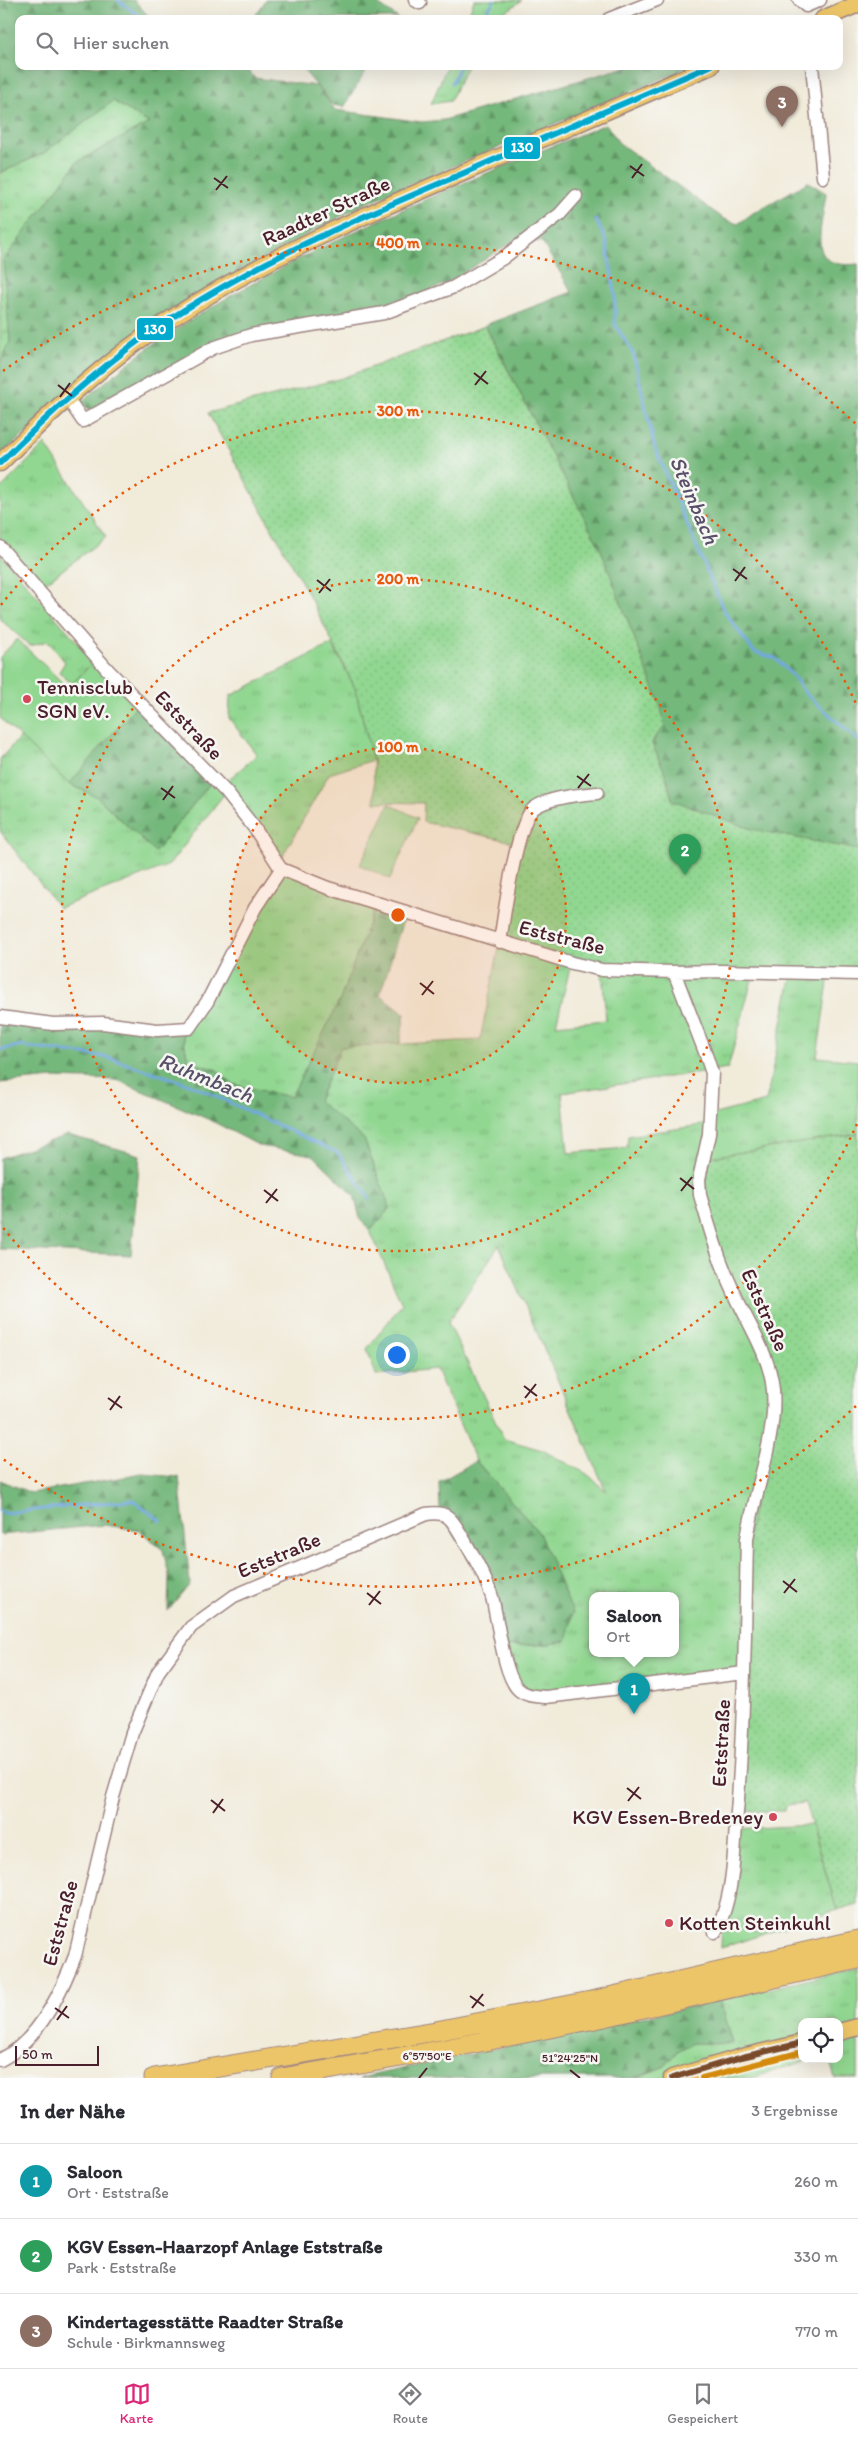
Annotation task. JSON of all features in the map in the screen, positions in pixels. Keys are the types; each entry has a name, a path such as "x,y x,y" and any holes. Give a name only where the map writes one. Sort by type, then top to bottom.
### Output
{"highway":[{"path":"154,2078 292,2057 568,2005 669,1984 858,1940"},
{"path":"282,2078 440,2050 600,2018 858,1959"}],"main road":[{"path":"832,15 858,4"},
{"name":"Raadter Straße","path":"0,463 68,399 117,357 166,322 265,263 338,226 702,70"},
{"path":"843,2031 858,2027"},
{"path":"672,2078 742,2057 798,2044"}],"street":[{"path":"619,15 657,0"},
{"path":"799,0 806,6 820,0"},
{"path":"812,70 823,177"},
{"path":"68,399 83,421 213,348 251,335 384,313 454,287 503,258 560,214 576,196"},
{"name":"Eststraße","path":"0,547 107,669 226,792 253,826 281,869 319,885 500,942 602,970 858,974"},
{"name":"Eststraße","path":"500,942 518,846 527,816 534,808 544,803 597,793"},
{"path":"0,1017 53,1024 102,1023 157,1030 189,1028 207,1002 254,908 281,869"},
{"name":"Eststraße","path":"674,972 712,1073 709,1134 699,1179 700,1195 731,1288 768,1366 773,1390 772,1427 752,1510 748,1539 744,1673 734,1859 722,1920 715,1932"},
{"name":"Eststraße","path":"0,2060 27,2040 65,1982 75,1956 113,1797 132,1733 158,1672 191,1627 234,1596 426,1514 440,1511 446,1515 458,1530 478,1562 491,1595 509,1678 518,1690 529,1695 546,1697 744,1673"}],"green space":[{"path":"0,0 134,0 147,15 15,15 15,70 248,70 255,78 317,86 335,110 422,122 444,120 615,70 682,70 364,204 264,258 163,320 0,455 0,364 10,341 3,261 77,162 149,123 113,101 44,153 0,173"},
{"path":"266,0 372,0 394,15 256,15"},
{"path":"474,0 522,0 501,15 468,15"},
{"path":"303,70 367,70 344,107 333,105"},
{"path":"445,70 465,70 450,101 431,104"},
{"path":"113,101 149,123 77,162 4,261 10,342 0,364 0,173 44,153"},
{"path":"606,124 619,143 724,219 738,224 753,213 808,182 826,193 820,233 820,245 823,254 830,261 841,264 858,264 858,850 751,829 672,800 665,773 652,744 658,733 661,708 600,548 485,325 572,292 542,242 515,240 449,282 383,311 252,334 90,411 81,402 155,343 208,309 262,278 374,222"},
{"path":"485,326 600,548 661,708 665,726 654,738 652,744 665,773 672,800 751,829 858,850 858,975 602,970 500,942 523,827 518,843 423,822 424,803 375,802 373,760 355,688 311,599 208,413 342,378","holes":["557,800 536,808 548,802"]},
{"path":"45,444 106,537 40,587 0,539 0,489"},
{"path":"0,554 94,661 72,684 59,672 65,662 48,641 30,646 0,619"},
{"path":"17,639 68,688 94,661 137,705 69,784 0,718 0,657"},
{"path":"332,644 355,688 373,760 329,774 278,864 221,786 257,755 229,718 230,696"},
{"path":"137,705 212,781 155,852 97,797 69,784"},
{"path":"20,737 69,784 97,797 155,852 212,781 225,793 169,865 59,908 0,831 0,759"},
{"path":"389,804 418,818 390,879 360,865"},
{"path":"282,871 376,904 340,1000 291,1098 232,1084 217,1070 188,1061 182,1030"},
{"path":"376,904 405,914 380,995 405,1014 400,1043 341,1047 318,1101 364,1139 390,1208 370,1231 360,1218 354,1195 313,1155 260,1146 210,1120 117,1080 53,1078 0,1083 0,1018 182,1030 188,1061 217,1070 232,1084 291,1097 340,1000"},
{"path":"500,943 571,963 556,1025 606,1020 602,970 754,972 728,1068 562,1093 568,1153 627,1148 628,1136 709,1124 701,1167 773,1390 744,1673 546,1697 519,1690 504,1647 550,1644 539,1533 476,1461 436,1369 376,1375 367,1349 402,1304 370,1231 390,1208 318,1101 341,1047 480,1040","holes":["499,1245 606,1491 587,1474 542,1450 504,1439 448,1322"]},
{"path":"792,974 829,975 817,1057 858,1061 858,1134 705,1158 711,1115 766,1101"},
{"path":"858,1134 858,1904 837,1910 805,1803 787,1805 784,1811 738,1811 748,1539 774,1390 705,1212 705,1158"},
{"path":"68,1135 140,1155 131,1255 0,1249 0,1158"},
{"path":"476,1461 539,1533 573,1613 566,1641 504,1647 491,1595 440,1511 439,1482"},
{"path":"142,1474 179,1477 190,1584 168,1611 169,1575 163,1550 139,1530 104,1525 0,1535 0,1480 31,1493"},
{"path":"811,1825 837,1910 721,1948 722,1921 736,1829"},
{"path":"858,1968 858,2078 835,2078 830,2063 843,2063 843,2018 798,2018 798,2063 800,2063 752,2078 635,2078 665,2066 676,2052 692,2043 733,2043 720,2000"},
{"path":"720,2000 733,2044 692,2043 676,2052 665,2066 635,2078 360,2078"}],"waterway":[{"name":"Steinbach","path":"118,0 138,15"},
{"path":"485,15 494,0"},
{"path":"452,83 458,70"},
{"name":"Steinbach","path":"596,220 606,240 615,294 615,324 633,353 655,448 724,611 754,652 775,658 793,676 805,693 858,740"},
{"name":"Ruhmbach","path":"0,1050 19,1046 106,1057 192,1085 338,1153 370,1199"},
{"name":"Ruhmbach","path":"0,1511 4,1513 133,1500 161,1521"}],"transit line":[{"name":"130","path":"0,463 51,413 105,367 142,338 217,290 335,229 701,70"},
{"path":"672,2078 742,2057 798,2044"},
{"path":"702,2078 798,2053"}],"place":[{"name":"Kindertagesstätte Raadter Straße","path":"782,127"},
{"name":"Tennisclub SGN eV.","path":"27,699"},
{"name":"KGV Essen-Haarzopf Anlage Eststraße","path":"685,875"},
{"name":"Saloon","path":"634,1714"},
{"name":"KGV Essen-Bredeney","path":"773,1817"},
{"name":"Kotten Steinkuhl","path":"669,1923"}]}
